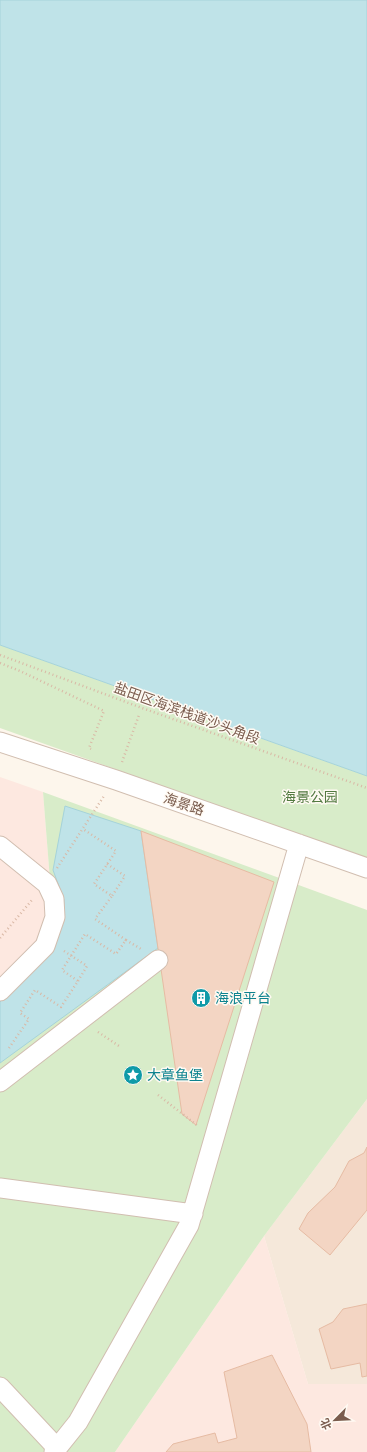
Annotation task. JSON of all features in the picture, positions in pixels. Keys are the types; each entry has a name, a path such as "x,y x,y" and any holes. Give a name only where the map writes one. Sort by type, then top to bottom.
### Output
{"street":[{"name":"海景路","path":"0,742 116,780 367,868"},
{"path":"0,1388 56,1450 82,1415 189,1225 299,844"},
{"path":"0,846 46,884 54,899 55,917 44,946 0,990"},
{"path":"0,1082 158,960"},
{"path":"0,1188 193,1214"}],"path":[{"name":"盐田区海滨栈道沙头角段","path":"0,655 367,788"},
{"path":"0,663 104,711 89,748 96,751"},
{"path":"125,754 139,715"},
{"path":"116,759 122,761"},
{"path":"0,938 46,884 96,807"},
{"path":"83,829 116,851 94,884 112,896"},
{"path":"78,981 62,970 86,934 116,954 126,940 95,920 125,876 107,864"},
{"path":"9,1049 29,1018 20,1013 35,990 61,1007 87,966 47,940"},
{"path":"80,1020 119,1046"},
{"path":"158,1095 214,1138"}],"shaded area":[{"path":"0,777 43,792 50,880 46,936 0,980"},
{"path":"367,1099 367,1384 308,1384 264,1236"},
{"path":"264,1236 308,1384 367,1384 367,1452 115,1452"}],"green space":[{"name":"海景公园","path":"0,645 367,776 367,859 0,728"},
{"path":"43,792 367,910 367,1099 264,1236 115,1452 0,1452 0,980 46,936 50,880"}],"water":[{"path":"0,0 367,0 367,776 0,645"},
{"path":"65,806 141,831 158,948 0,1063 0,1002 45,956 62,924 64,900 53,870"}],"building":[{"name":"海浪平台","path":"141,831 274,882 196,1125 182,1114"},
{"path":"367,1147 367,1210 330,1255 299,1229 308,1213 335,1187 349,1161 364,1153"},
{"path":"367,1304 367,1376 362,1377 360,1363 331,1369 319,1329 333,1322 343,1309"},
{"path":"272,1355 307,1424 311,1452 166,1452 173,1444 215,1433 218,1443 237,1438 224,1372"}],"place":[{"name":"海浪平台","path":"201,998"},
{"name":"大章鱼堡","path":"133,1075"}]}
